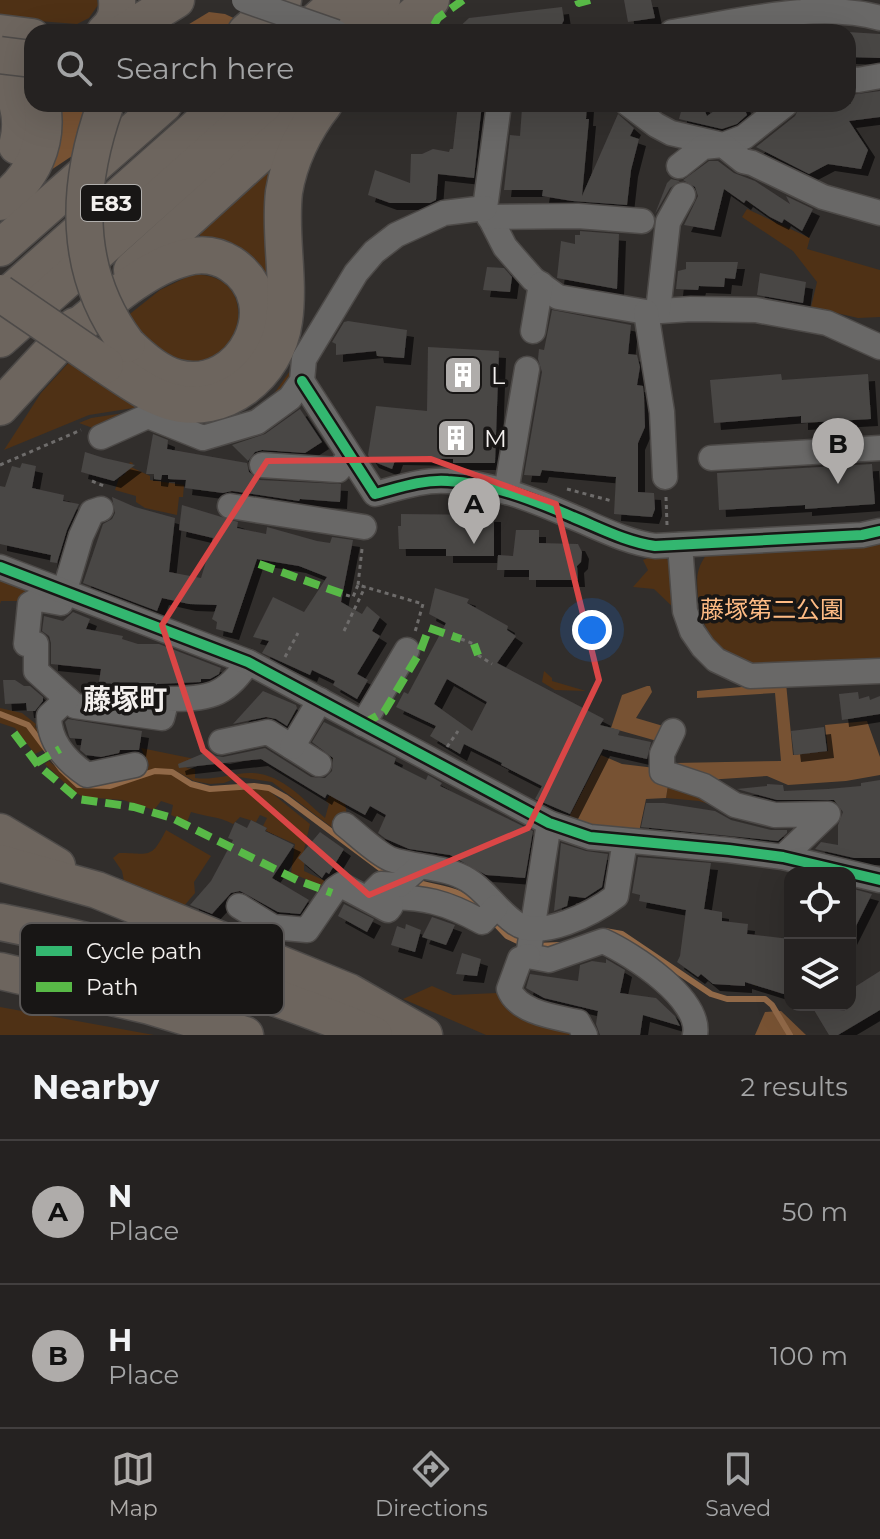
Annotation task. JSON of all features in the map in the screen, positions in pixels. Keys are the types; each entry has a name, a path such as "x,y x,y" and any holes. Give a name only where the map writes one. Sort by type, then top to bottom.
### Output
{"highway":[{"path":"112,24 117,13 117,0"},
{"path":"137,24 176,0"},
{"path":"162,24 185,0"},
{"path":"255,24 283,0"},
{"path":"313,24 340,0"},
{"path":"355,24 382,0"},
{"path":"404,24 431,0"},
{"path":"0,33 24,36"},
{"path":"0,41 24,66"},
{"path":"0,55 24,58"},
{"path":"0,72 13,91 21,122 15,153 0,174"},
{"path":"15,198 36,160 44,129 43,112"},
{"path":"103,112 86,169 85,230 100,298 116,330 116,355 155,395 187,404 216,401 244,388 267,367 276,352 284,324 287,284 283,209 288,176 308,128 319,112"},
{"path":"15,198 72,172 151,112"},
{"path":"0,248 153,112"},
{"name":"E83","path":"0,302 214,112"},
{"name":"E83","path":"0,339 255,112"},
{"path":"0,407 58,343 169,236 306,112"},
{"path":"0,293 116,355 152,365 178,378 193,380 221,373 242,357 256,333 259,318 254,291 247,278 226,261 211,256 183,258 137,282 58,343"},
{"path":"0,832 97,890"},
{"path":"0,863 97,890 179,923"},
{"path":"0,922 20,927"},
{"path":"284,966 349,992 424,1035"},
{"path":"284,1001 374,1035"},
{"path":"179,1015 245,1035"}],"street":[{"path":"244,0 313,24"},
{"path":"722,24 797,12 832,10 880,18"},
{"path":"856,80 880,76"},
{"path":"498,112 487,212 505,247 558,297 652,312 756,310 827,323 880,347"},
{"path":"640,112 671,133 716,143 743,161 823,197 880,213"},
{"path":"679,166 703,147 744,137 776,112"},
{"path":"665,477 652,312 668,222 683,195"},
{"path":"101,437 148,416 203,438 257,422 290,398 302,381 304,359 356,273 374,252 396,235 444,213 487,212 642,221"},
{"path":"0,354 64,281"},
{"path":"533,331 541,284"},
{"path":"506,492 527,369"},
{"path":"302,381 375,494"},
{"path":"711,458 880,448"},
{"path":"262,465 338,470 350,457"},
{"path":"230,506 363,534 366,508 375,494 446,480 480,485 541,503 634,543 655,546 674,537 862,535 880,531"},
{"path":"101,509 92,512 81,536 61,603 39,599 30,604 26,644 36,644 36,671 75,706 162,718 167,699 205,699 235,683 248,662"},
{"path":"674,537 685,611 692,631 716,660 750,676 880,671"},
{"path":"0,567 248,662 549,823 590,837 783,857 880,880"},
{"path":"363,724 407,650"},
{"path":"67,699 49,716 49,732 69,763 87,775 135,765"},
{"path":"292,747 320,700"},
{"path":"673,731 662,754 662,772 704,786 735,805 775,815 828,814 783,857"},
{"path":"221,742 268,732 319,764"},
{"path":"528,956 549,823"},
{"path":"345,825 412,873 469,880 491,913 517,925 531,927 558,926 602,907 616,896 625,841"},
{"path":"284,928 307,930 341,885 388,910 391,906 374,891 381,884 399,885 412,873"},
{"path":"382,898 439,902 482,922 491,913"},
{"path":"239,906 267,923"},
{"path":"585,1035 578,1022 534,1011 512,997 509,989 520,959 528,956 549,960 603,941 621,949 663,980 691,1010 697,1026 695,1035"}],"path":[{"path":"0,465 81,430 101,437"},
{"path":"665,477 674,537"},
{"path":"346,595 353,597 358,585 363,534"},
{"path":"358,585 423,604 407,650"},
{"path":"344,631 365,587"},
{"path":"275,676 298,633"},
{"path":"461,639 474,644"},
{"path":"478,655 492,664"},
{"path":"443,753 458,731"}],"highlighted area":[{"path":"431,459 556,504 599,680 528,828 369,895 203,750 162,625 267,461"}],"green space":[{"path":"0,0 97,0 98,5 89,18 77,24 0,18"},
{"path":"270,166 275,166 276,286 200,237 200,230"},
{"path":"747,209 810,238 807,249 880,270 880,317 858,318 811,307 817,282 793,251 742,217"},
{"path":"191,275 214,278 230,288 237,304 238,322 231,339 218,353 200,361 176,361 154,350 121,321 160,290"},
{"path":"73,358 146,406 89,415 4,450 41,393"},
{"path":"299,358 300,367 292,376 294,379 288,390 240,422 203,431 147,411 101,431 79,423 91,418 151,409 203,427 232,420 246,415 271,398"},
{"path":"130,462 133,463 131,467 150,476 150,480 184,485 177,515 145,508 136,502 136,496 115,490"},
{"name":"藤塚第二公園","path":"880,543 880,658 768,666 729,653 711,636 705,625 697,580 706,555 858,548"},
{"path":"663,555 671,564 676,610 654,589 633,587 648,570 643,560"},
{"path":"0,577 43,594 26,601 1,601 0,604"},
{"path":"544,671 552,681 586,691 555,690 542,682"},
{"path":"0,708 22,713 36,724 49,747 35,754 15,728 0,723"},
{"path":"141,748 195,759 186,768 195,769 195,778 252,773 275,779 325,818 329,804 326,801 336,785 345,803 345,820 338,832 272,782 239,777 210,784 194,781 174,770 155,769 129,780 91,786 78,784 61,769 131,772 149,766"},
{"path":"49,761 78,787 111,787 156,773 172,773 190,786 210,791 240,788 268,790 310,824 304,850 304,871 323,880 333,878 325,887 291,873 295,844 266,831 267,828 263,826 267,818 260,815 256,822 240,817 233,824 191,812 187,822 171,815 173,805 161,801 154,810 123,800 83,797 45,764"},
{"path":"669,779 728,810 699,801 666,798"},
{"path":"166,830 211,856 194,882 195,893 178,913 126,891 122,871 113,858 119,853 148,853 157,846"},
{"path":"432,986 453,995 497,993 532,1016 574,1026 572,1035 486,1035 403,999"},
{"path":"0,1007 20,1011 20,1015 44,1015 154,1035 0,1035"}],"shaded area":[{"path":"209,12 225,14 240,21 236,24 189,24"},
{"path":"54,112 89,112 75,154 45,174"},
{"path":"786,683 793,755 828,751 825,725 867,721 880,757 880,775 788,785 767,776 706,780 672,770 675,734 675,763 781,761 775,693 697,698 697,691"},
{"path":"647,686 652,692 636,718 670,728 657,741 611,728 622,695"},
{"path":"601,755 622,764 655,768 669,779 666,798 646,799 639,832 616,831 567,821"},
{"path":"781,1011 806,1035 755,1035 765,1012"}],"building":[{"path":"624,0 651,0 655,18 628,22"},
{"path":"562,7 564,20 562,24 463,24 469,18"},
{"path":"856,32 880,34 880,58 856,57"},
{"path":"880,91 880,117 849,121 868,150 861,169 828,164 809,174 756,147 797,112 856,112 856,94"},
{"path":"457,112 481,112 474,178 438,174 436,200 430,203 390,203 368,195 375,170 410,183 411,154 422,154 433,149 449,152 453,149"},
{"path":"522,112 586,112 586,119 589,119 582,196 618,114 634,128 630,136 639,139 627,205 542,196 543,190 504,190 510,135 520,136"},
{"path":"681,112 705,112 707,116 713,112 746,112 747,115 737,124 722,129 679,119"},
{"path":"709,161 718,161 790,204 786,196 813,209 802,231 784,219 782,223 770,217 746,200 744,203 724,189 714,230 684,225 698,196 695,187 683,180"},
{"path":"671,179 680,181 670,188 655,214 667,183"},
{"path":"580,231 619,234 617,289 557,278 561,241 575,244 575,235 580,235"},
{"path":"686,262 738,262 735,279 725,278 724,287 676,289 678,271 686,269"},
{"path":"487,267 504,268 512,277 510,292 483,290"},
{"path":"760,273 806,282 803,303 757,295"},
{"path":"552,310 631,325 628,354 637,355 640,367 637,385 643,386 644,395 645,427 638,443 638,492 654,493 652,517 614,514 616,477 542,470 540,476 524,475 542,372 539,349 544,350"},
{"path":"344,322 407,330 404,358 377,356 376,351 336,355 336,344 332,342"},
{"path":"428,347 499,351 495,463 396,458 392,469 372,461 368,455 376,406 427,411"},
{"path":"781,374 782,380 868,374 871,419 801,423 801,416 714,423 710,380"},
{"path":"300,409 322,442 305,453 262,450 255,452 248,461 232,445 265,434"},
{"path":"153,434 168,440 167,449 247,463 249,472 260,480 341,484 340,502 299,501 185,488 186,480 168,479 168,475 162,475 161,480 154,479 154,474 146,474"},
{"path":"85,452 135,465 114,481 81,472"},
{"path":"22,463 36,466 32,488 64,495 63,501 79,504 57,563 50,562 51,555 0,544 0,486 5,487 12,466 20,468"},
{"path":"872,464 875,504 719,510 717,473"},
{"path":"112,497 175,518 169,572 201,578 213,538 179,530 182,505 238,522 237,528 266,534 267,527 330,543 332,537 353,540 341,602 362,614 367,606 380,617 372,631 380,636 357,674 368,680 357,699 333,685 335,681 312,670 310,675 262,653 269,641 253,637 273,597 304,612 327,577 299,566 257,559 232,633 216,629 217,622 212,619 217,605 189,604 162,598 157,611 83,583 103,524 115,513"},
{"path":"401,514 494,515 494,556 446,556 446,549 399,549"},
{"path":"516,530 539,530 539,543 578,544 582,552 581,562 577,566 578,580 529,580 529,570 497,570 498,555 513,556"},
{"path":"435,588 469,599 467,603 508,626 507,630 516,636 497,663 604,719 600,725 620,730 618,735 651,742 647,759 603,749 570,814 535,799 542,786 502,763 464,744 460,754 430,736 436,726 396,707 404,692 408,694 446,623 429,614","holes":["447,679 487,702 472,731 434,704"]},
{"path":"73,612 90,619 86,629 123,636 122,639 138,644 159,644 221,668 219,674 210,679 201,679 201,682 157,684 151,701 97,694 101,669 51,664 51,643 49,636 42,631 44,616 63,621"},
{"path":"3,680 15,680 30,686 43,697 43,701 35,711 27,711 26,703 5,704"},
{"path":"263,691 296,705 287,726 266,717 233,724"},
{"path":"858,692 859,699 869,696 870,700 880,696 880,714 842,720 839,694"},
{"path":"68,719 142,731 139,750 120,750 119,753 101,757 86,755 80,750 82,739 69,736 65,722"},
{"path":"324,722 396,758 394,764 426,780 428,775 442,783 440,786 533,831 525,878 486,875 450,855 409,849 386,839 378,833 386,815 370,806 365,815 327,794 325,798 261,759 179,768 178,764 209,751 223,757 265,748 311,777 325,778 332,771 333,758 312,742"},
{"path":"824,727 827,751 794,755 791,731"},
{"path":"880,780 880,858 854,858 815,849 821,842 838,845 838,825 843,812 834,800 777,800 737,789 767,784 783,785 784,791 828,789 861,786 861,783"},
{"path":"646,803 715,811 731,820 771,830 787,830 787,833 778,841 641,827"},
{"path":"251,820 267,828 265,831 294,845 272,878 309,900 300,914 278,912 240,891 231,893 212,914 190,905 211,881 233,840 228,838 235,822 247,828"},
{"path":"320,832 344,849 329,874 326,872 322,878 298,858"},
{"path":"561,843 608,854 602,887 585,898 569,896 567,906 554,911"},
{"path":"638,857 711,863 704,909 722,912 722,921 748,924 747,934 784,938 784,994 745,982 745,986 713,984 701,974 698,977 677,962 686,910 639,901 640,895 632,893"},
{"path":"856,890 872,894 856,926"},
{"path":"344,904 374,919 367,932 338,916"},
{"path":"432,917 455,925 446,945 422,937"},
{"path":"406,924 421,930 415,952 391,945 397,926 405,929"},
{"path":"462,953 481,959 477,976 456,974"},
{"path":"606,959 625,970 620,993 656,998 675,1016 680,1026 643,1015 640,1035 600,1035 596,1024 598,1011 544,998 526,988 530,974 578,981 580,965 592,961 606,963"},
{"path":"880,971 880,1010 838,1035 829,1035 815,1011 856,1011 856,986"}],"waterway":[{"path":"0,714 28,725 61,769 78,785 110,786 155,771 172,772 191,784 210,789 269,788 384,871 394,875"},
{"path":"412,881 458,893 484,912"},
{"path":"492,920 507,936 524,944"},
{"path":"605,931 622,934 711,994 727,999 765,999 790,1035"},
{"path":"535,946 560,945"}],"marked path":[{"path":"435,24 463,0"},
{"path":"578,0 579,3 590,0"},
{"path":"259,564 346,595"},
{"path":"363,724 384,712 420,652 429,628 461,639"},
{"path":"474,644 478,655"},
{"path":"14,733 38,765 78,799 134,807 172,818 297,880 332,893"},
{"path":"36,763 60,749"}],"cycle path":[{"path":"302,381 375,494 430,481 464,482 528,499 623,538 655,546 862,535 880,531"},
{"path":"0,567 248,662 549,823 590,837 783,857 880,880"}],"place":[{"name":"L","path":"463,375"},
{"name":"M","path":"456,438"},
{"name":"H","path":"838,484"},
{"name":"N","path":"474,544"}],"district":[{"name":"藤塚町","path":"125,699"}]}
